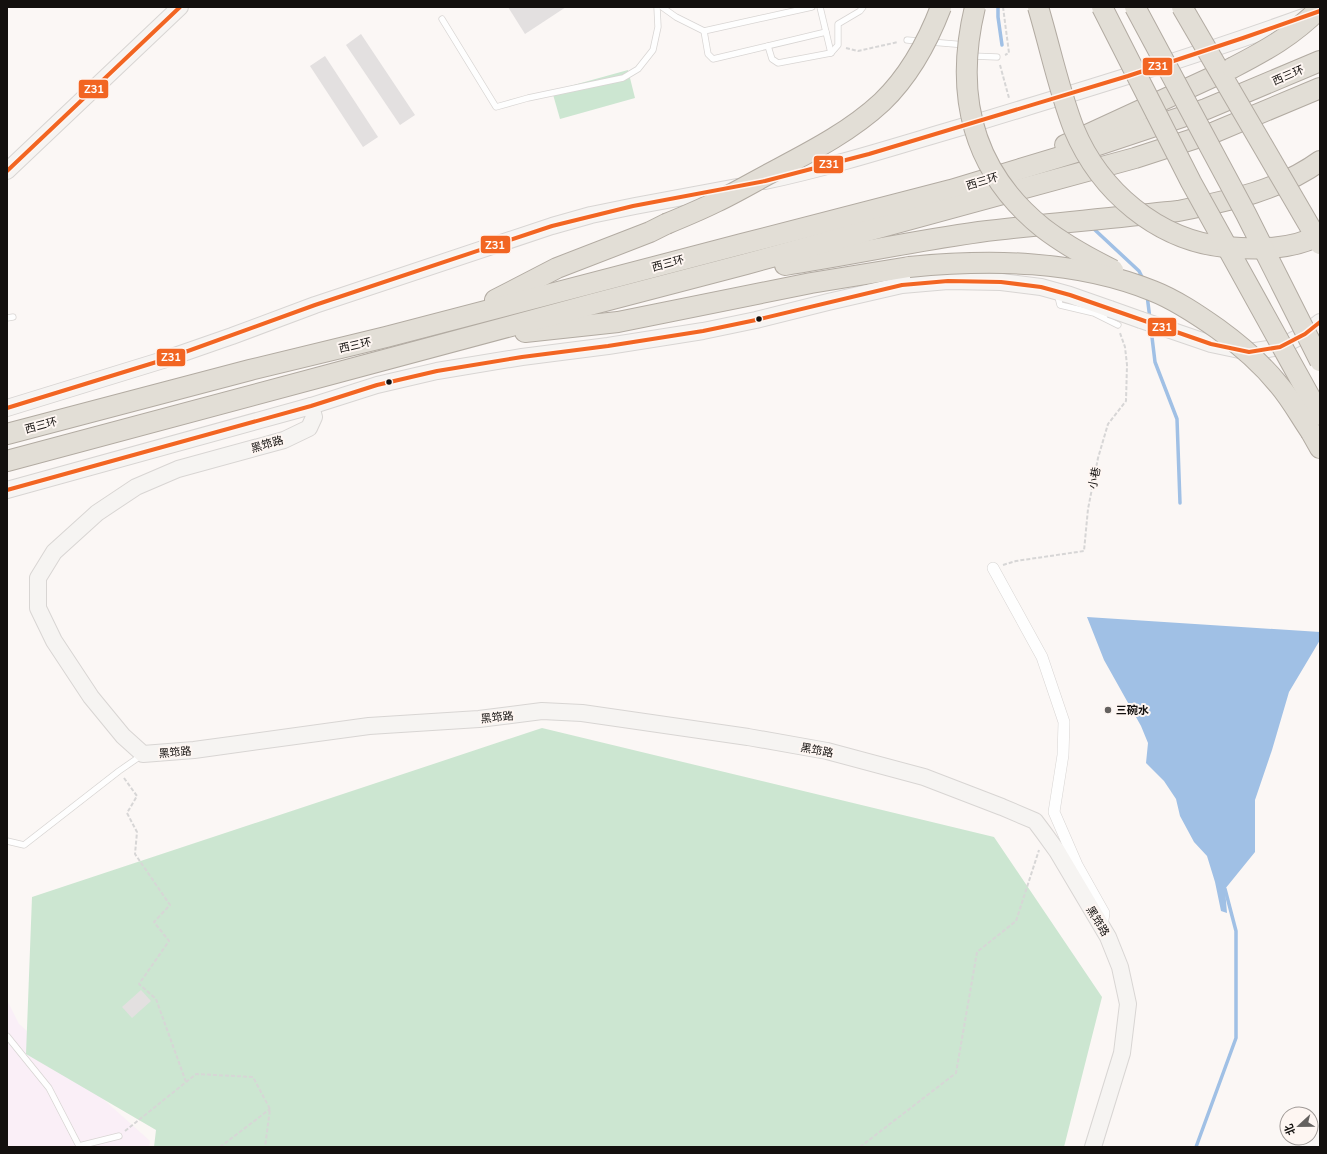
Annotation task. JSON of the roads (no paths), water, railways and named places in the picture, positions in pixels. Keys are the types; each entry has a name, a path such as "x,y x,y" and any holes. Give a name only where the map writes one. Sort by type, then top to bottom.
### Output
{"highway":[{"path":"461,317 557,268 650,232 716,202 822,146 854,124 882,101 903,78 920,52 936,22 941,7"},
{"path":"975,7 967,64 967,93 969,108 978,140 991,169 999,182 1018,205 1045,229 1067,244 1090,258 1184,307 1236,342 1256,360 1278,384 1317,432"},
{"path":"1038,7 1066,108 1075,131 1088,155 1102,176 1117,194 1136,212 1158,226 1185,239 1214,246 1248,249 1285,247 1320,235"},
{"path":"1102,7 1317,432"},
{"path":"1135,7 1246,214 1320,360"},
{"path":"1182,7 1320,244"},
{"path":"982,181 1058,148 1232,68 1287,37 1320,9"},
{"name":"西三环","path":"7,434 250,370 386,337 876,210 982,181 1090,148 1206,109 1320,61"},
{"name":"西三环","path":"7,461 686,280 1135,158 1215,132 1320,88"},
{"path":"686,280 827,259 898,245 979,232 1178,211 1229,200 1265,190 1291,180 1320,161"},
{"path":"466,338 618,322 811,283 909,267 947,263 1030,263 1079,270 1126,281 1154,291"},
{"path":"7,421 61,420"}],"main road":[{"path":"7,171 180,7"},
{"path":"7,408 163,360 315,305 552,226 591,215 782,177 854,158 1101,84 1236,40 1320,9"},
{"path":"7,490 311,406 377,384 437,371 522,357 608,346 703,331 756,320 902,285 948,281 1001,282 1041,287 1211,344 1249,352 1280,347 1305,334 1320,322"},
{"name":"黑筇路","path":"311,406 314,417 309,428 284,440 178,469 136,487 97,513 54,552 38,578 38,608 54,640 91,697 123,736 143,754 194,750 369,726 479,719 542,711 582,714 748,737 827,750 924,777 1002,807 1035,821 1044,833 1057,851 1108,937 1120,967 1128,1004 1122,1053 1093,1147"}],"street":[{"path":"992,568 1042,657 1064,722 1063,755 1054,812 1077,865 1104,913 1102,927"}],"lane":[{"path":"442,19 496,107 528,98 623,78 638,69 653,50 658,27 657,7"},
{"path":"662,7 676,17 704,31 812,7"},
{"path":"820,7 831,52"},
{"path":"768,46 772,59 778,63 831,52 838,45 838,24 860,11 862,7"},
{"path":"704,31 708,54 713,59 826,32"},
{"path":"907,40 972,46 972,56 998,57"},
{"path":"1056,291 1060,305 1094,313 1118,325"},
{"path":"7,841 24,845 143,754"},
{"path":"7,1036 49,1088 79,1146 119,1136"}],"water":[{"name":"三碗水","path":"1087,617 1320,632 1320,640 1289,692 1272,750 1255,800 1255,852 1225,889 1227,913 1221,911 1215,882 1207,856 1194,842 1180,816 1176,799 1164,781 1146,763 1148,743 1141,726 1104,660"}],"waterway":[{"path":"998,7 1002,45"},
{"path":"1095,230 1139,271 1143,279"},
{"path":"1147,295 1150,319"},
{"path":"1151,329 1155,362 1177,419 1180,503"},
{"path":"1196,1147 1236,1038 1236,931 1225,889"}],"place":[{"name":"三碗水","path":"1108,710"}]}
